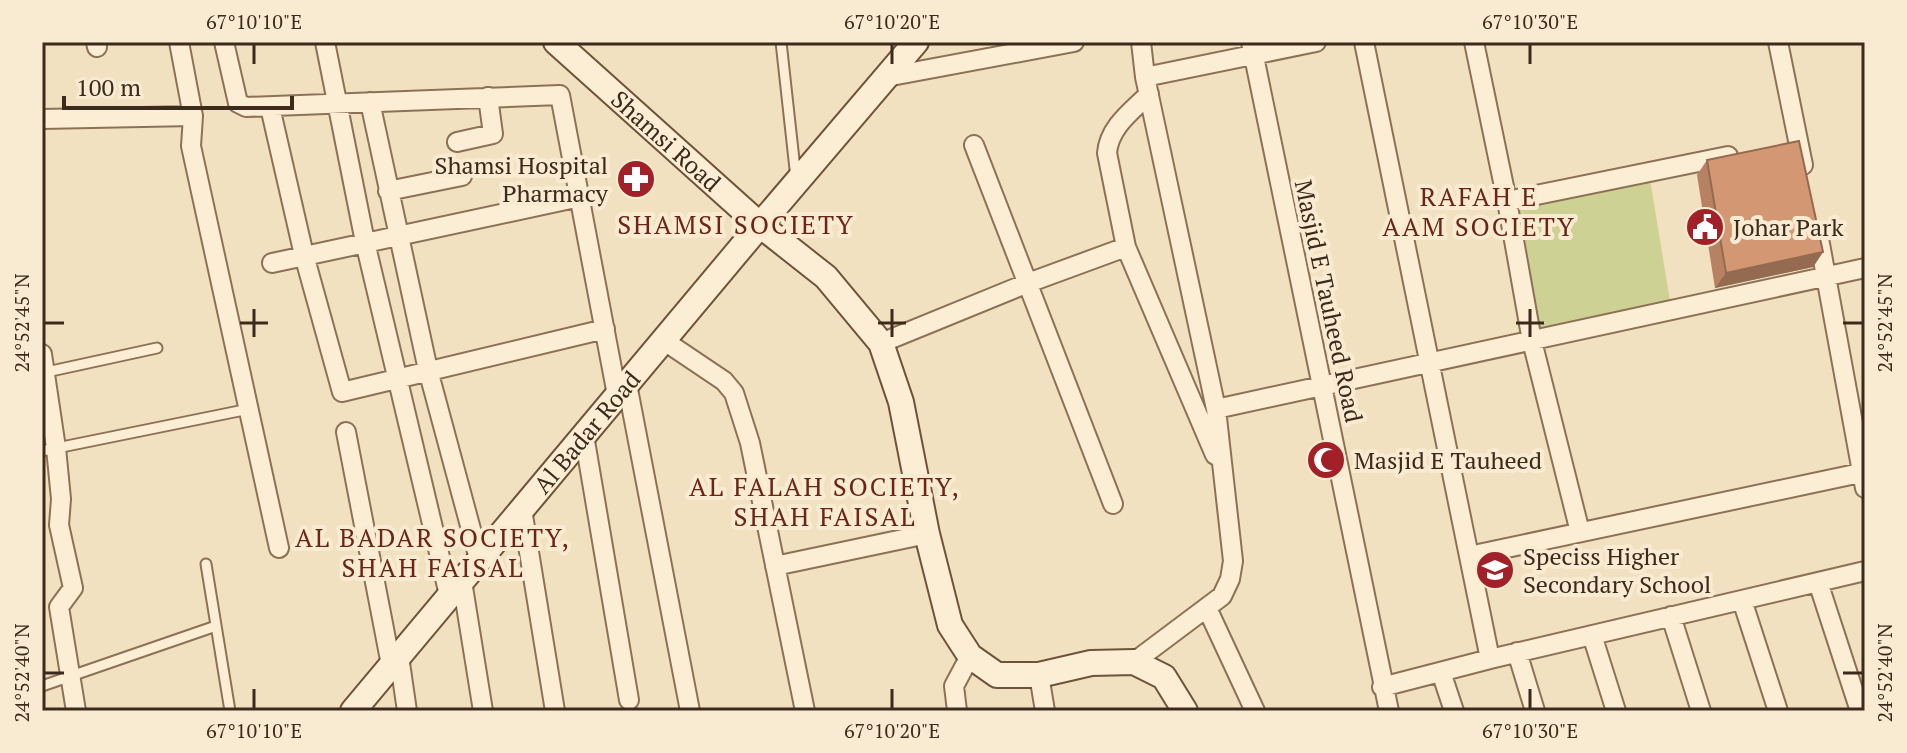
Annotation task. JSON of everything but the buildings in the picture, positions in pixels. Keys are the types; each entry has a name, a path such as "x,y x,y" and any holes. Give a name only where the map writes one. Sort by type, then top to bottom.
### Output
{"street":[{"path":"179,42 193,116 191,146 279,548"},
{"path":"224,42 238,103 246,107 560,95 605,329 622,390 690,711"},
{"path":"325,42 365,242 397,378 455,588 483,711"},
{"name":"Shamsi Road","path":"556,42 760,225 826,277 881,343 901,402 927,534 950,625 970,656 997,675 1039,675 1091,663 1134,662"},
{"name":"Al Badar Road","path":"353,711 916,42"},
{"path":"886,77 1074,42"},
{"path":"1141,42 1147,86 1216,409 1233,561 1230,579 1222,596 1134,662 1164,677 1185,711"},
{"path":"1224,475 1126,247 1107,153 1108,140 1147,86 1252,48 1316,42"},
{"path":"1364,42 1490,659"},
{"path":"1474,42 1532,341 1580,532"},
{"path":"1778,42 1791,144 1808,187"},
{"name":"Masjid E Tauheed Road","path":"1252,48 1389,711"},
{"path":"457,142 493,134 488,97"},
{"path":"370,102 428,370 479,559"},
{"path":"270,107 304,255 340,390 605,329"},
{"path":"42,119 193,116"},
{"path":"974,145 1113,504"},
{"path":"1507,201 1752,152"},
{"path":"388,191 462,176"},
{"path":"272,263 580,197"},
{"path":"1469,556 1864,477 1814,217"},
{"path":"881,343 1126,247"},
{"path":"1216,409 1865,268"},
{"path":"663,340 724,381 734,393 750,443 805,711"},
{"path":"43,366 49,449 61,499 59,525 73,588 59,607 76,711"},
{"path":"346,432 407,711"},
{"path":"584,435 629,700"},
{"path":"522,509 555,711"},
{"path":"775,566 927,534"},
{"path":"1382,687 1517,652 1865,571"},
{"path":"1818,582 1860,711"},
{"path":"1742,600 1778,711"},
{"path":"1207,608 1255,711"},
{"path":"1671,616 1701,711"},
{"path":"1592,635 1616,711"},
{"path":"1517,652 1535,711"},
{"path":"957,711 954,686 970,656"},
{"path":"1441,672 1454,711"},
{"path":"1039,675 1045,711"}],"lane":[{"path":"781,42 797,181"},
{"path":"43,366 157,348"},
{"path":"49,449 249,409"},
{"path":"206,564 230,711"},
{"path":"42,686 216,626"}],"green space":[{"path":"1650,179 1671,307 1538,337 1512,203"}],"place":[{"name":"Shamsi Hospital Pharmacy","path":"636,179"},
{"name":"Johar Park","path":"1705,227"},
{"name":"Masjid E Tauheed","path":"1326,460"},
{"name":"Speciss Higher Secondary School","path":"1495,570"}],"district":[{"name":"RAFAH E AAM SOCIETY","path":"1479,211"},
{"name":"SHAMSI SOCIETY","path":"736,224"},
{"name":"AL FALAH SOCIETY, SHAH FAISAL","path":"825,501"},
{"name":"AL BADAR SOCIETY, SHAH FAISAL","path":"433,552"}]}
